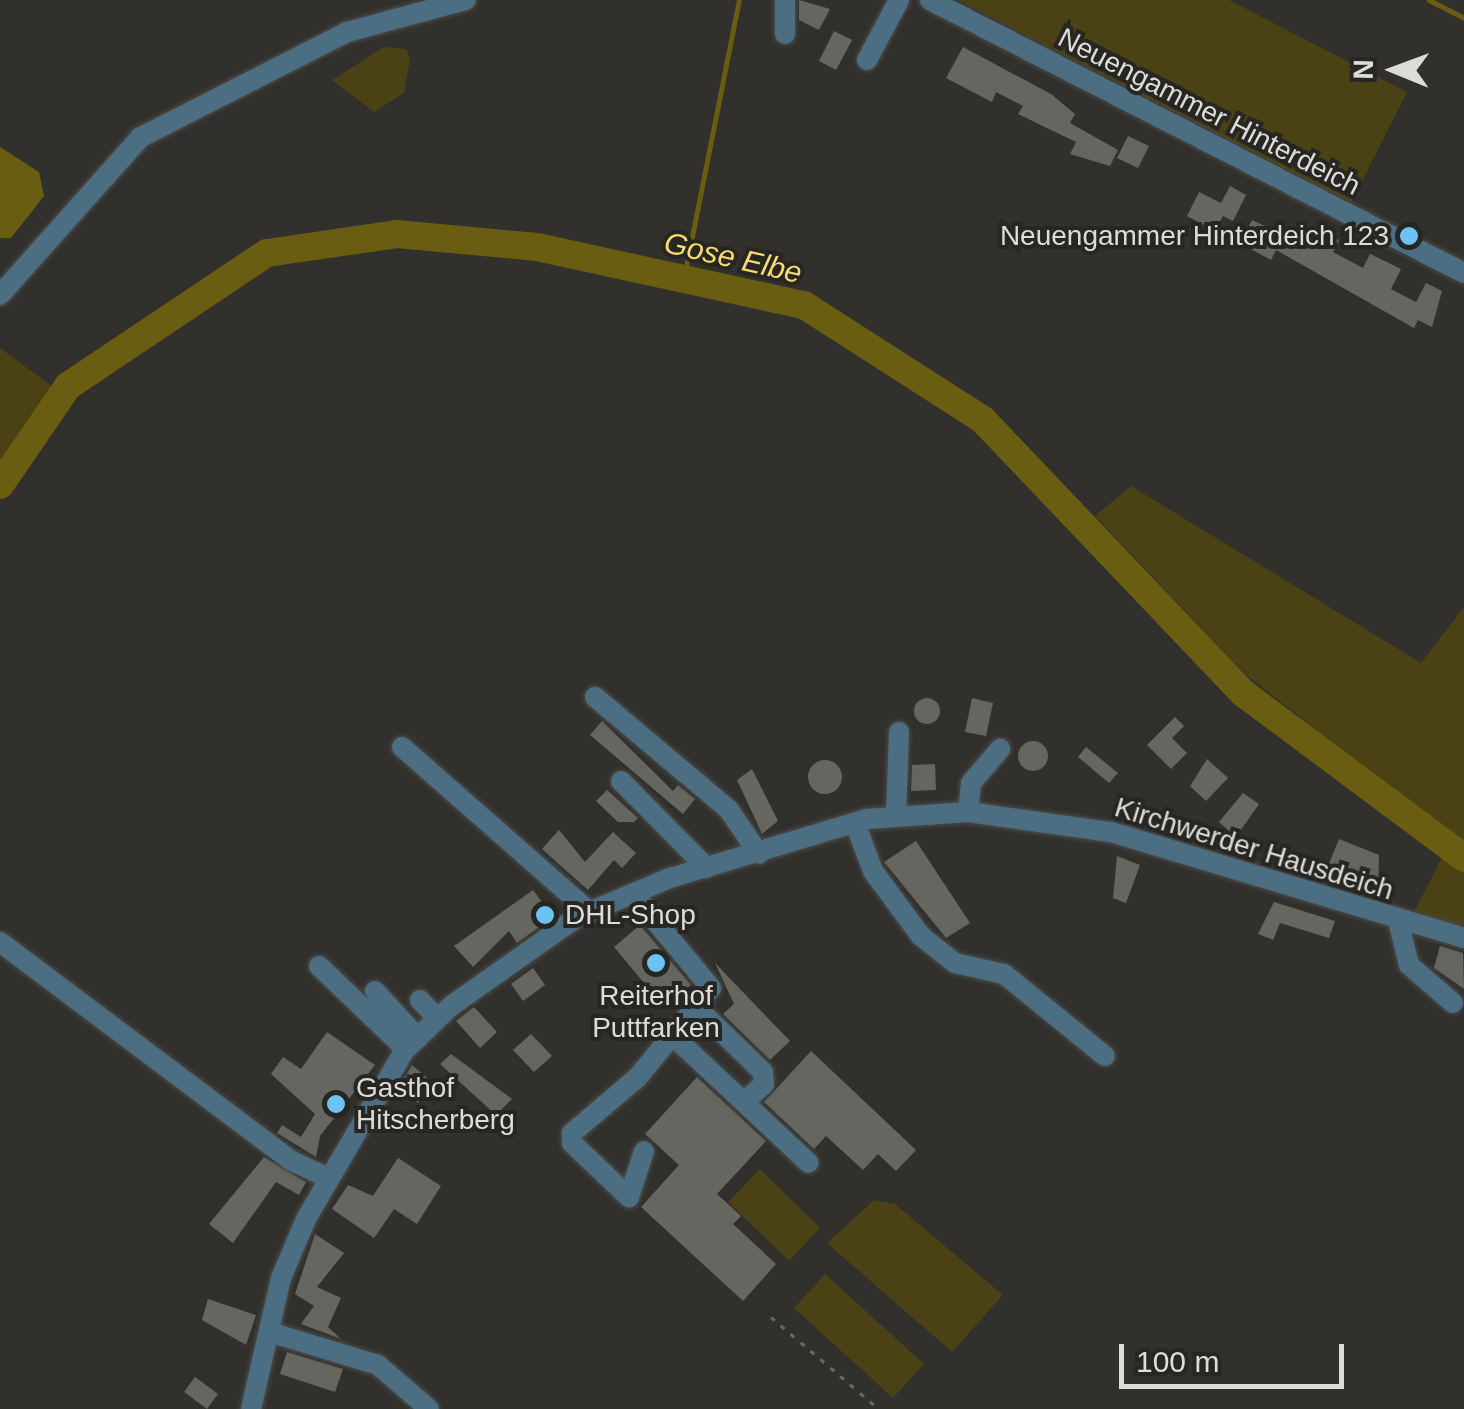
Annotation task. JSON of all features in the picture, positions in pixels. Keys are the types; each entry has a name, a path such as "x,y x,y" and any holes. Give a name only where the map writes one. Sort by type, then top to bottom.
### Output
{"street":[{"path":"0,295 141,137 347,32 466,0"},
{"path":"785,0 785,34"},
{"path":"867,60 898,0"},
{"name":"Neuengammer Hinterdeich","path":"930,0 1464,273"},
{"path":"595,696 728,810 760,854"},
{"path":"896,817 899,732"},
{"path":"402,747 590,912"},
{"path":"968,812 970,783 1000,748"},
{"path":"621,781 707,868"},
{"name":"Kirchwerder Hausdeich","path":"251,1409 282,1278 327,1177 412,1044 438,1018 590,912 633,894 855,823 968,812 1111,832 1464,938"},
{"path":"855,823 873,871 921,936 955,963 1004,974 1104,1056"},
{"path":"633,894 711,988 672,1035 572,1133 572,1143 629,1197 644,1151"},
{"path":"1398,920 1409,965 1453,1002"},
{"path":"0,942 292,1161 327,1177"},
{"path":"319,966 412,1044"},
{"path":"374,991 412,1044"},
{"path":"420,1000 438,1018"},
{"path":"696,1006 763,1072 764,1084 744,1102"},
{"path":"672,1035 809,1164"},
{"path":"269,1332 378,1365 429,1409"}],"path":[{"path":"771,1318 879,1409"}],"shaded area":[{"path":"958,0 1229,0 1407,92 1351,203"},
{"path":"384,47 406,49 410,60 404,93 374,112 332,80"},
{"path":"0,147 39,172 44,196 11,238 0,238"},
{"path":"0,348 56,389 0,464"},
{"path":"1131,486 1421,663 1464,607 1464,847 1244,673 1095,516"},
{"path":"1445,852 1464,867 1464,928 1413,914"},
{"path":"760,1169 820,1228 789,1261 728,1202"},
{"path":"874,1200 895,1204 1003,1295 952,1352 827,1243"},
{"path":"825,1274 924,1364 893,1398 794,1308"}],"building":[{"path":"799,0 830,9 819,30 799,20"},
{"path":"834,31 852,40 836,70 819,61"},
{"path":"963,47 1051,94 1075,114 1070,123 1118,150 1110,166 1070,154 1076,142 1018,114 1023,106 996,92 992,102 946,78"},
{"path":"1128,136 1149,146 1138,168 1117,158"},
{"path":"1230,186 1246,195 1233,221 1223,216 1215,231 1187,216 1199,192 1221,203"},
{"path":"1252,220 1315,249 1324,233 1339,240 1333,252 1363,268 1370,254 1401,269 1391,289 1416,302 1426,283 1442,291 1432,327 1418,320 1414,328 1276,250 1271,260 1240,243"},
{"path":"927,698 936,702 940,711 936,720 927,724 918,720 914,711 918,702"},
{"path":"972,698 993,703 986,736 965,732"},
{"path":"1175,717 1184,726 1172,738 1187,753 1171,769 1147,745"},
{"path":"602,721 673,791 678,785 695,799 683,814 590,735"},
{"path":"1033,741 1043,746 1048,756 1043,766 1033,771 1023,766 1018,756 1023,746"},
{"path":"1086,747 1118,773 1109,783 1078,757"},
{"path":"1207,759 1228,778 1206,801 1190,786"},
{"path":"825,760 837,765 842,777 837,789 825,794 813,789 808,777 813,765"},
{"path":"935,764 936,790 911,791 912,765"},
{"path":"752,769 778,821 762,834 737,780"},
{"path":"607,790 638,818 634,822 618,822 596,801"},
{"path":"1243,793 1259,804 1236,837 1219,822"},
{"path":"559,830 585,862 613,832 636,853 622,868 614,860 588,890 542,849"},
{"path":"1339,839 1379,855 1378,898 1353,890 1358,878 1328,866"},
{"path":"916,841 970,923 946,938 884,862"},
{"path":"1117,856 1140,865 1126,903 1113,898"},
{"path":"533,890 553,917 517,943 509,931 473,967 454,946"},
{"path":"1274,902 1335,921 1329,938 1280,923 1273,940 1258,934"},
{"name":"Reiterhof Puttfarken","path":"640,925 691,985 664,1007 614,947"},
{"path":"1440,946 1463,953 1464,989 1434,968"},
{"path":"715,963 790,1041 770,1060 723,1014 734,1004"},
{"path":"533,968 545,985 523,1001 511,984"},
{"path":"474,1007 497,1032 480,1048 456,1021"},
{"path":"327,1032 375,1065 320,1136 316,1157 277,1133 282,1125 301,1137 315,1114 271,1074 283,1057 301,1069"},
{"path":"531,1034 552,1056 534,1072 513,1050"},
{"path":"811,1051 916,1150 896,1171 878,1154 863,1170 826,1136 814,1149 764,1102"},
{"path":"451,1054 512,1099 496,1115 440,1064"},
{"path":"412,1065 434,1084 418,1103 399,1087"},
{"path":"697,1077 766,1141 717,1194 741,1216 733,1224 776,1264 743,1301 641,1207 679,1165 645,1134"},
{"path":"264,1157 306,1182 299,1195 276,1182 233,1243 209,1224"},
{"path":"398,1158 441,1186 417,1224 394,1209 374,1238 332,1209 348,1185 373,1196"},
{"path":"315,1234 344,1253 317,1287 341,1298 328,1327 341,1339 301,1324 314,1306 295,1294"},
{"path":"208,1299 256,1315 246,1345 202,1320"},
{"path":"287,1352 343,1369 335,1392 280,1374"},
{"path":"195,1377 218,1394 207,1409 184,1392"}],"waterway":[{"path":"684,277 739,0"},
{"path":"1429,0 1464,18"},
{"name":"Gose Elbe","path":"0,485 68,386 267,253 397,234 537,247 804,305 983,420 1243,693 1464,858"}],"place":[{"name":"Neuengammer Hinterdeich 123","path":"1409,236"},
{"name":"DHL-Shop","path":"545,915"},
{"name":"Reiterhof Puttfarken","path":"656,963"},
{"name":"Gasthof Hitscherberg","path":"336,1104"}]}
